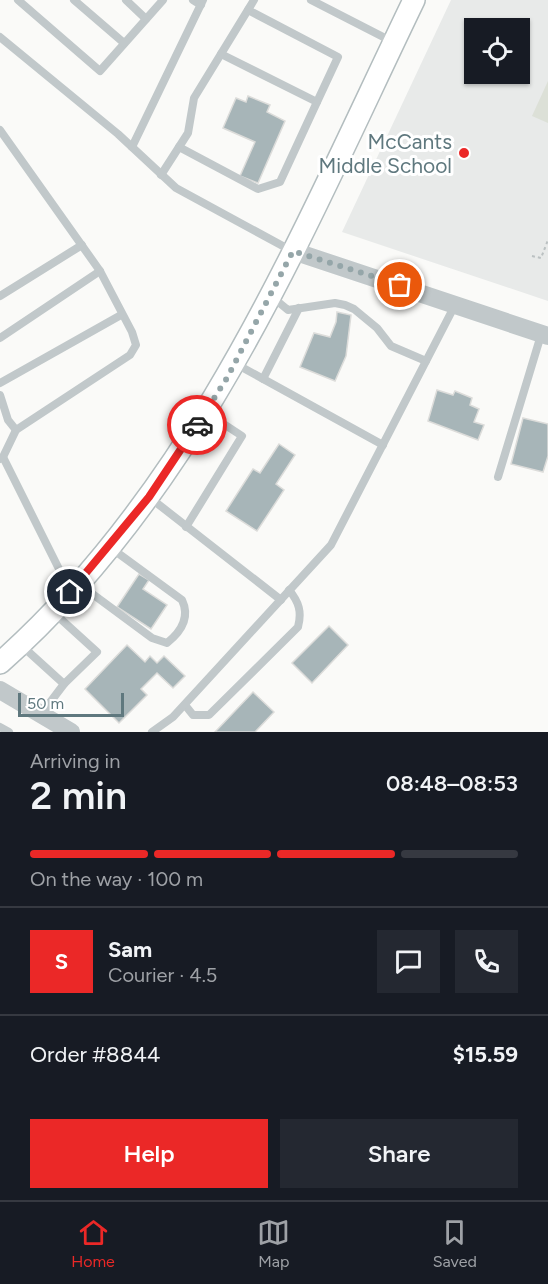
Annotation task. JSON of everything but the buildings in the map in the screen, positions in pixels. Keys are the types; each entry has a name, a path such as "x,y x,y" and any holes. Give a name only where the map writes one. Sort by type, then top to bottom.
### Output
{"main road":[{"path":"0,663 21,645 109,546 149,497 206,412 235,363 293,251 414,0"}],"street":[{"path":"293,251 545,334"},
{"path":"0,690 71,732"}],"lane":[{"path":"18,0 100,71 163,0"},
{"path":"74,0 124,44"},
{"path":"126,0 146,19"},
{"path":"132,147 202,3 193,0"},
{"path":"162,175 188,133 194,98 254,0"},
{"path":"311,0 394,43"},
{"path":"179,147 258,189 280,182 338,57 248,10"},
{"path":"0,37 132,147 176,188 293,251"},
{"path":"221,54 317,102"},
{"path":"0,130 100,271 121,315 132,332 135,345 130,355 16,430 1,456 74,588 152,638 167,643 172,640 186,619 186,610 182,600 109,546"},
{"path":"0,297 82,245"},
{"path":"0,338 100,271"},
{"path":"270,296 288,310 335,303 354,309 377,328 391,346 426,361"},
{"path":"152,732 185,705 331,545 455,304"},
{"path":"263,379 299,308"},
{"path":"0,383 121,315"},
{"path":"498,477 545,334"},
{"path":"235,363 383,445"},
{"path":"0,394 8,420 16,430"},
{"path":"186,527 242,436 206,412"},
{"path":"149,497 281,600"},
{"path":"185,705 193,715 209,716 298,627 301,615 298,602 289,590"},
{"path":"40,715 64,684 97,652 52,611"},
{"path":"21,645 64,684"},
{"path":"0,728 9,732"}],"path":[{"path":"532,256 541,258 548,240"}],"shaded area":[{"name":"McCants Middle School","path":"451,0 548,0 548,301 342,232"},
{"path":"548,81 548,123 532,116"}],"way so far":[{"path":"197,425 227,378 293,251 400,285"}],"place":[{"name":"McCants Middle School","path":"464,153"}],"route":[{"path":"70,592 130,522 197,425"}]}
